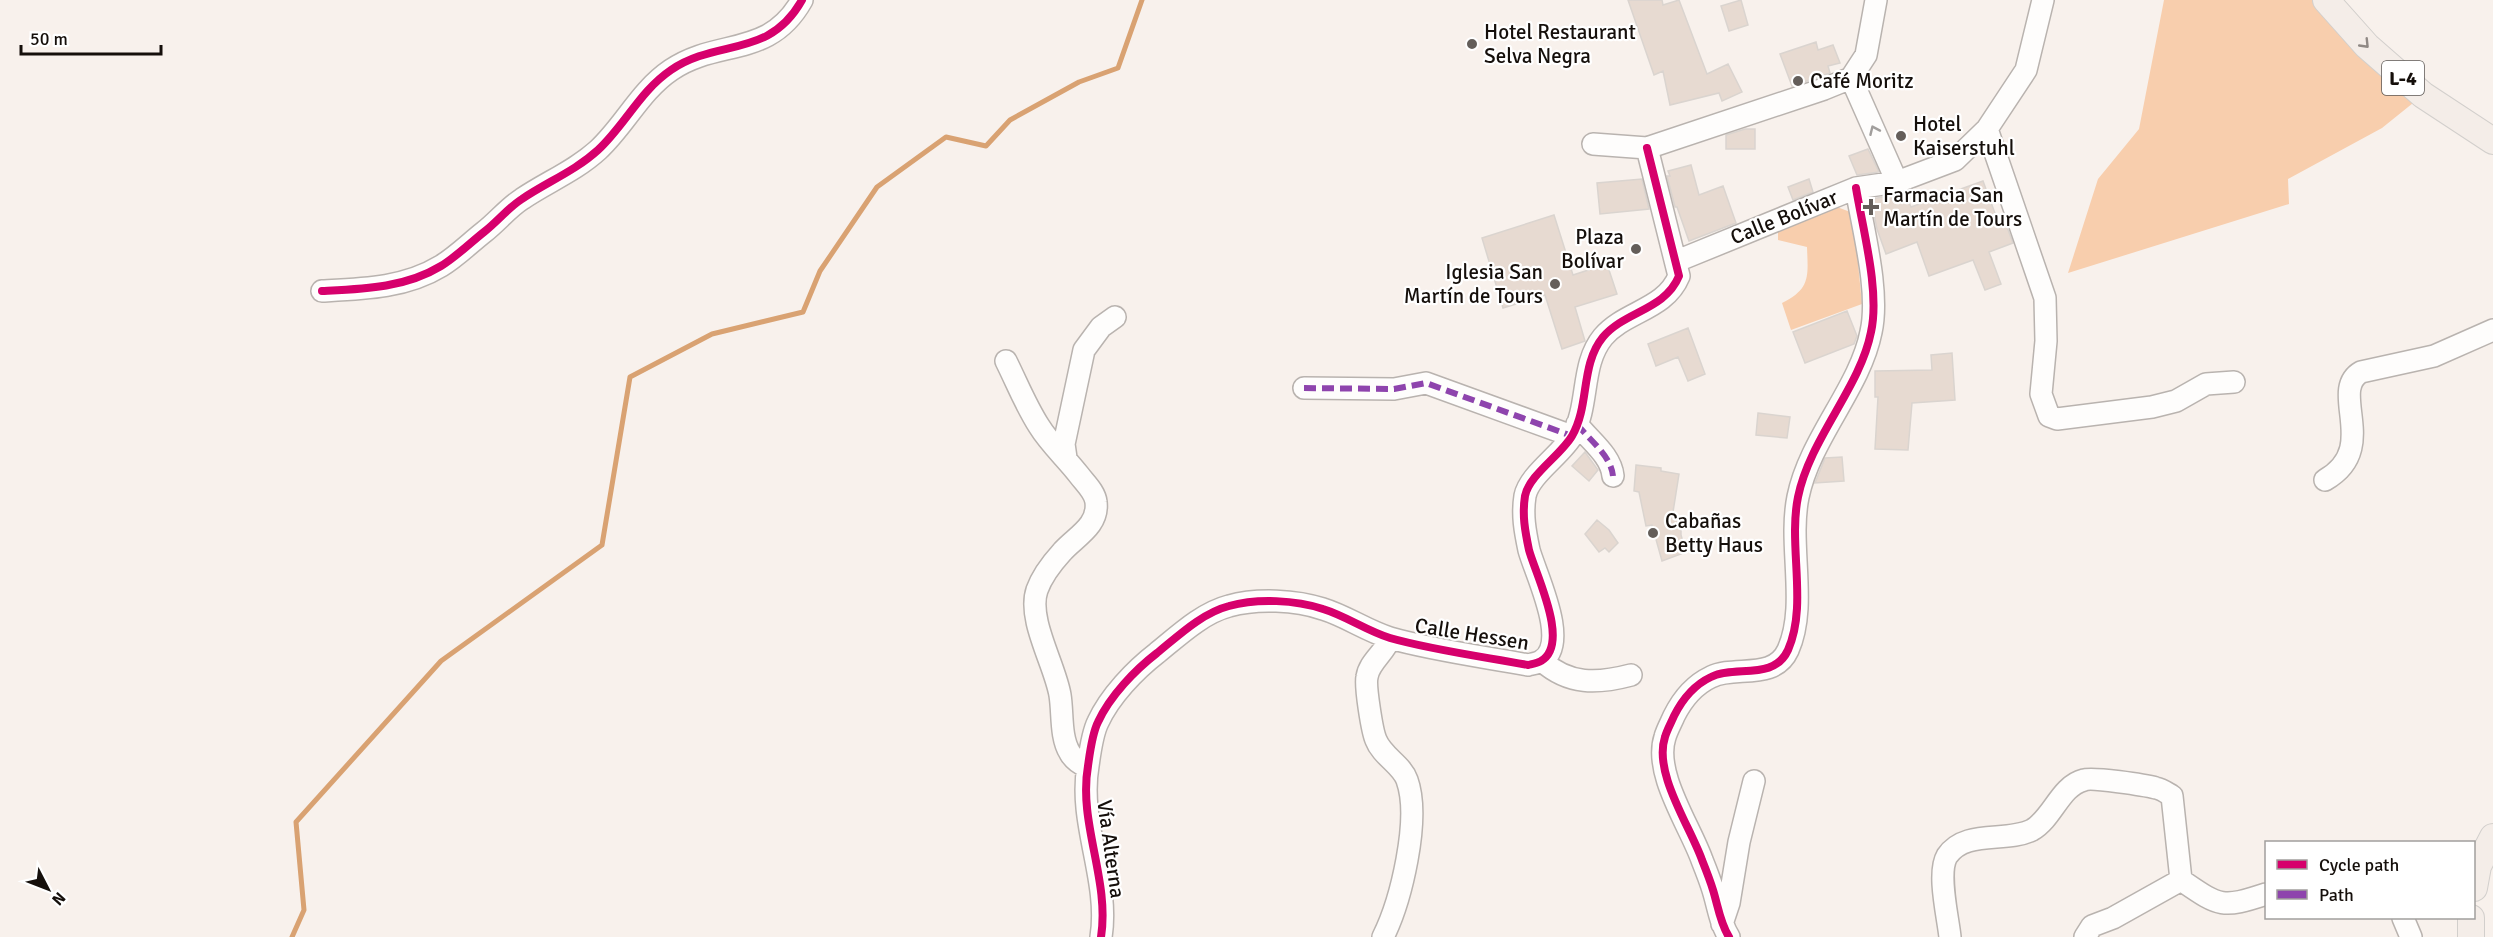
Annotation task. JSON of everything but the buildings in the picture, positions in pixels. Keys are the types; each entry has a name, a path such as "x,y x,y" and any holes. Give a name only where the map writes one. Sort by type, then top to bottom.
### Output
{"main road":[{"name":"L-4","path":"2326,0 2367,46 2423,95 2493,141"},
{"path":"2475,882 2478,866 2493,837"},
{"path":"2471,919 2471,937"}],"street":[{"path":"322,291 390,285 442,266 520,200 570,172 598,150 638,100 668,72 692,57 766,38 786,23 802,0"},
{"path":"1593,144 1647,148 1851,78 1866,55 1876,0"},
{"name":"Calle Bolívar","path":"1677,261 1856,188 1897,182 1955,160 1987,129 2026,70 2043,0"},
{"path":"1851,78 1897,182"},
{"path":"1987,129 2044,298 2046,341 2041,394 2043,405 2049,416 2057,419 2152,407 2176,401 2206,384 2234,382"},
{"path":"1647,148 1677,261"},
{"path":"1726,931 1700,855 1668,783 1663,759 1664,738 1683,700 1701,682 1713,676 1768,668 1781,660 1790,643 1797,613 1794,542 1798,497 1810,458 1863,358 1872,330 1874,300 1856,188"},
{"name":"Calle Hessen","path":"1087,766 1098,722 1119,690 1150,658 1192,625 1228,606 1259,602 1288,602 1323,609 1390,638 1528,665 1542,661 1548,654 1552,642 1552,627 1544,590 1530,552 1522,512 1526,491 1574,430 1584,399 1586,378 1594,350 1605,336 1665,298 1675,287 1680,276 1677,261"},
{"path":"1066,458 1064,444 1084,350 1101,327 1115,317"},
{"path":"2325,480 2334,475 2349,458 2353,440 2349,390 2351,380 2355,375 2434,356 2493,330"},
{"path":"1006,361 1038,425 1095,497 1096,513 1088,528 1063,551 1036,591 1035,613 1054,668 1060,695 1064,737 1069,753 1079,763 1087,766"},
{"path":"1304,388 1394,389 1426,382 1574,430 1607,459 1614,476"},
{"path":"1383,937 1396,908 1405,872 1412,798 1406,778 1376,741 1367,689 1368,671 1386,650 1390,638"},
{"path":"1542,661 1553,671 1575,681 1596,682 1631,675"},
{"name":"Vía Alterna","path":"1087,766 1085,791 1100,889 1103,925 1101,937"},
{"path":"1950,937 1942,867 1948,855 1960,844 1983,838 2021,834 2034,829 2075,783 2086,779 2155,788 2172,796 2181,880 2212,902 2237,904 2265,894"},
{"path":"1726,931 1739,842 1754,781"},
{"path":"2085,937 2092,926 2113,918 2181,880"},
{"path":"2403,919 2411,937"}],"shaded area":[{"path":"2164,0 2326,0 2423,95 2382,128 2288,179 2289,204 2068,273 2098,179 2139,129"},
{"path":"1837,207 1853,213 1862,304 1791,330 1782,303 1798,292 1806,281 1807,247 1778,240 1778,232"}],"waterway":[{"path":"292,937 304,910 296,822 441,661 602,545 630,377 712,334 803,312 820,271 877,187 946,137 986,146 1010,120 1079,82 1118,68 1142,0"}],"marked path":[{"path":"1304,388 1394,389 1426,383 1572,436"},
{"path":"1577,424 1604,455 1613,476"}],"cycle path":[{"path":"322,291 368,288 398,283 441,266 517,203 580,164 598,150 660,78 689,60 758,40 789,19 802,0"},
{"path":"1101,937 1103,916 1101,894 1087,809 1086,787 1094,732 1103,712 1132,675 1200,619 1219,609 1240,603 1289,602 1332,612 1390,638 1441,650 1528,665 1541,661 1549,652 1553,640 1552,624 1529,550 1524,523 1525,496 1532,480 1567,443 1578,424 1591,360 1603,337 1622,321 1664,296 1679,276 1647,148"},
{"path":"1729,937 1721,920 1705,868 1668,783 1664,767 1665,737 1681,704 1699,684 1721,674 1753,671 1773,666 1782,660 1794,633 1797,614 1795,535 1798,497 1813,454 1857,373 1871,332 1872,280 1856,188"}],"place":[{"name":"Hotel Restaurant Selva Negra","path":"1472,44"},
{"name":"Café Moritz","path":"1798,81"},
{"name":"Hotel Kaiserstuhl","path":"1901,136"},
{"name":"Farmacia San Martín de Tours","path":"1871,207"},
{"name":"Plaza Bolívar","path":"1636,249"},
{"name":"Iglesia San Martín de Tours","path":"1555,284"},
{"name":"Cabañas Betty Haus","path":"1653,533"}]}
